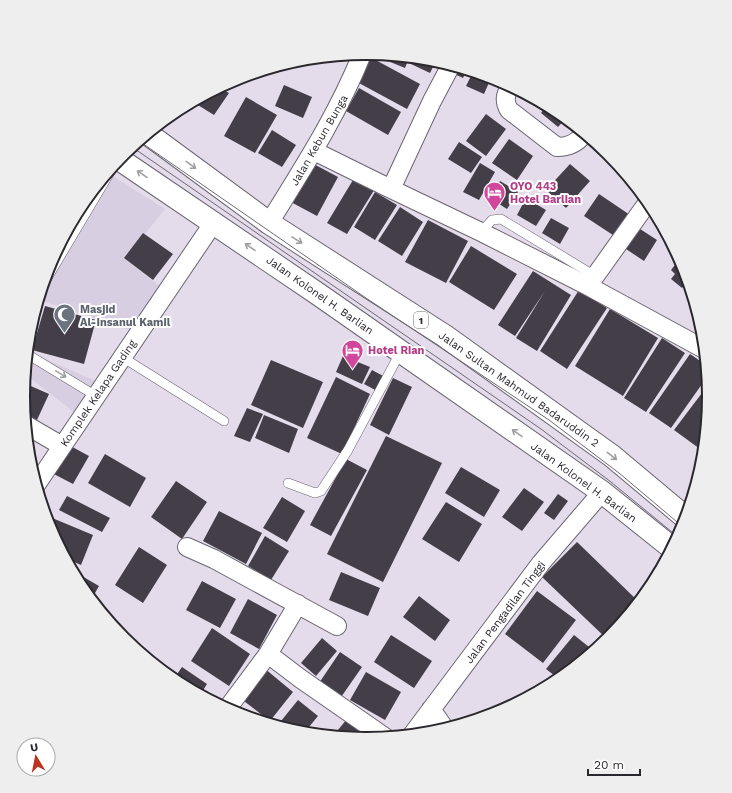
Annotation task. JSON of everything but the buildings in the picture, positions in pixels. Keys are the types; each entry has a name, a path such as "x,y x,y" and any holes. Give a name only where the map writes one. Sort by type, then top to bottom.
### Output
{"highway":[{"name":"Jalan Sultan Mahmud Badaruddin 2","path":"152,137 270,223 452,341 612,456 681,513"},
{"name":"Jalan Kolonel H. Barlian","path":"125,162 401,351 602,492 667,544"}],"street":[{"name":"Jalan Kebun Bunga","path":"270,223 314,151 348,89 359,60"},
{"path":"391,190 432,101 448,71"},
{"path":"508,92 505,104 509,110 557,147 569,146 579,141 581,138"},
{"path":"314,151 391,190 592,281 698,345"},
{"path":"592,281 644,208"},
{"name":"Komplek Kelapa Gading","path":"40,478 214,222"},
{"path":"32,428 62,446"},
{"name":"Jalan Pengadilan Tinggi","path":"417,729 541,563 602,492"},
{"path":"187,547 214,559 337,626"},
{"path":"231,704 268,654 298,604"},
{"path":"268,654 307,684 377,732"},
{"path":"431,709 441,724"}],"lane":[{"path":"65,248 93,201"},
{"path":"288,483 315,494 321,491 348,450 401,351"},
{"path":"33,357 96,396"},
{"path":"122,358 224,421"}],"shaded area":[{"path":"112,176 165,209 125,259 162,288 129,330 44,302 56,268 75,228 99,192"},
{"path":"33,354 96,381 74,412 31,379"}],"tram line":[{"path":"144,144 366,298 549,420 619,473 677,522"},
{"path":"137,150 541,429 611,482 673,533"}],"place":[{"name":"OYO 443 Hotel Barlian","path":"494,212"},
{"name":"Masjid Al-Insanul Kamil","path":"64,334"},
{"name":"Hotel Rian","path":"353,370"}]}
